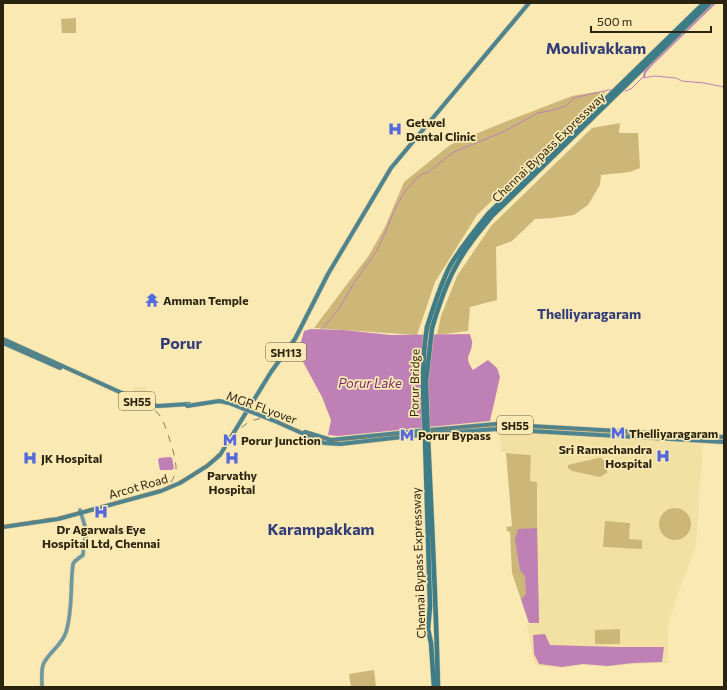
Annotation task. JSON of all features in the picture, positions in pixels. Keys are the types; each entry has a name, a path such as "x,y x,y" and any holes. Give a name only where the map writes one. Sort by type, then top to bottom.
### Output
{"highway":[{"name":"Chennai Bypass Expressway","path":"429,327 436,299 451,265 466,242 489,214 704,3"},
{"name":"Chennai Bypass Expressway","path":"429,327 455,268 470,244 491,218 710,3"},
{"name":"Porur Bridge","path":"426,438 426,382 429,327"},
{"name":"Chennai Bypass Expressway","path":"426,438 432,609 437,643 438,687"},
{"name":"Chennai Bypass Expressway","path":"432,609 429,629 434,687"},
{"path":"431,643 434,641 437,643"}],"main road":[{"name":"Arcot Road","path":"3,526 45,521 161,491 176,485 206,465 219,454 270,372 295,339 326,274 391,166 438,112 528,3"},
{"name":"SH55","path":"3,339 76,374"},
{"name":"SH55","path":"3,343 76,374"},
{"name":"MGR FLyover","path":"76,374 144,407 151,408 186,405 222,399 239,404 307,434"},
{"path":"259,416 261,412"},
{"name":"SH55","path":"307,434 323,439 339,440 496,424 724,437"},
{"name":"SH55","path":"307,434 324,443 340,444 430,434 497,429 724,442"},
{"path":"42,687 42,667 44,662 60,643 66,631 71,596 73,564 74,561 83,554 84,542 87,534 80,511"}],"shaded area":[{"path":"76,18 76,33 62,33 61,19"},
{"path":"606,92 477,215 435,282 417,335 314,328 369,255 385,227 404,182 450,145 572,96"},
{"path":"620,123 619,133 638,133 640,168 630,172 601,175 600,185 588,205 574,215 535,219 512,241 496,247 497,300 470,307 468,331 437,335 441,316 457,276 491,226 592,128"},
{"path":"134,387 146,387 146,402 133,397"},
{"path":"499,431 703,444 696,547 669,621 668,663 632,664 607,667 583,665 558,668 534,664 527,624 539,623 537,482 530,481 531,455 501,452"},
{"path":"506,453 531,455 530,481 537,482 539,623 529,623 512,573 510,532 507,531 506,527 512,526"},
{"path":"601,458 608,464 607,473 600,477 572,471 568,468 568,465"},
{"path":"672,508 678,508 687,512 691,524 687,536 678,540 672,540 663,536 659,527 659,521 663,512"},
{"path":"605,521 630,523 629,539 642,540 642,549 603,547"},
{"path":"620,629 620,644 595,644 595,630"},
{"path":"374,670 376,687 351,687 349,674"}],"water":[{"name":"Porur Lake","path":"311,329 343,330 391,335 470,334 472,343 468,361 473,370 488,360 497,368 500,377 490,421 338,436 328,435 331,420 322,397 302,360 301,342 304,331"},
{"path":"159,458 172,458 174,468 172,470 160,470"},
{"path":"537,528 539,623 529,623 521,599 526,594 525,576 520,570 515,539 518,529"},
{"path":"545,634 550,645 664,647 662,662 607,666 583,664 562,667 539,664 534,654 533,635"}],"waterway":[{"path":"644,77 645,72 651,65 715,3"},
{"path":"625,91 631,89 642,78 655,76 676,78 682,81 724,87"},
{"path":"321,330 338,310 356,280 378,249 396,207 405,191 420,175 428,172 454,152 503,132 538,113 566,106 574,98 612,90"}],"railway":[{"path":"3,340 154,410 160,416 168,434 176,465 174,477 167,486"},
{"path":"3,526 64,516 163,489 184,479 210,463 237,431 250,421 262,418 272,420 320,438 336,441 456,428 499,425 724,439"}],"place":[{"name":"Getwel Dental Clinic","path":"395,129"},
{"name":"Amman Temple","path":"152,300"},
{"name":"Thelliyaragaram","path":"618,433"},
{"name":"Porur Bypass","path":"407,435"},
{"name":"Porur Junction","path":"230,440"},
{"name":"Sri Ramachandra Hospital","path":"663,456"},
{"name":"JK Hospital","path":"30,458"},
{"name":"Parvathy Hospital","path":"232,458"},
{"name":"Dr Agarwals Eye Hospital Ltd, Chennai","path":"101,512"}],"district":[{"name":"Moulivakkam","path":"596,47"},
{"name":"Thelliyaragaram","path":"589,313"},
{"name":"Porur","path":"181,342"},
{"name":"Karampakkam","path":"321,528"}]}
